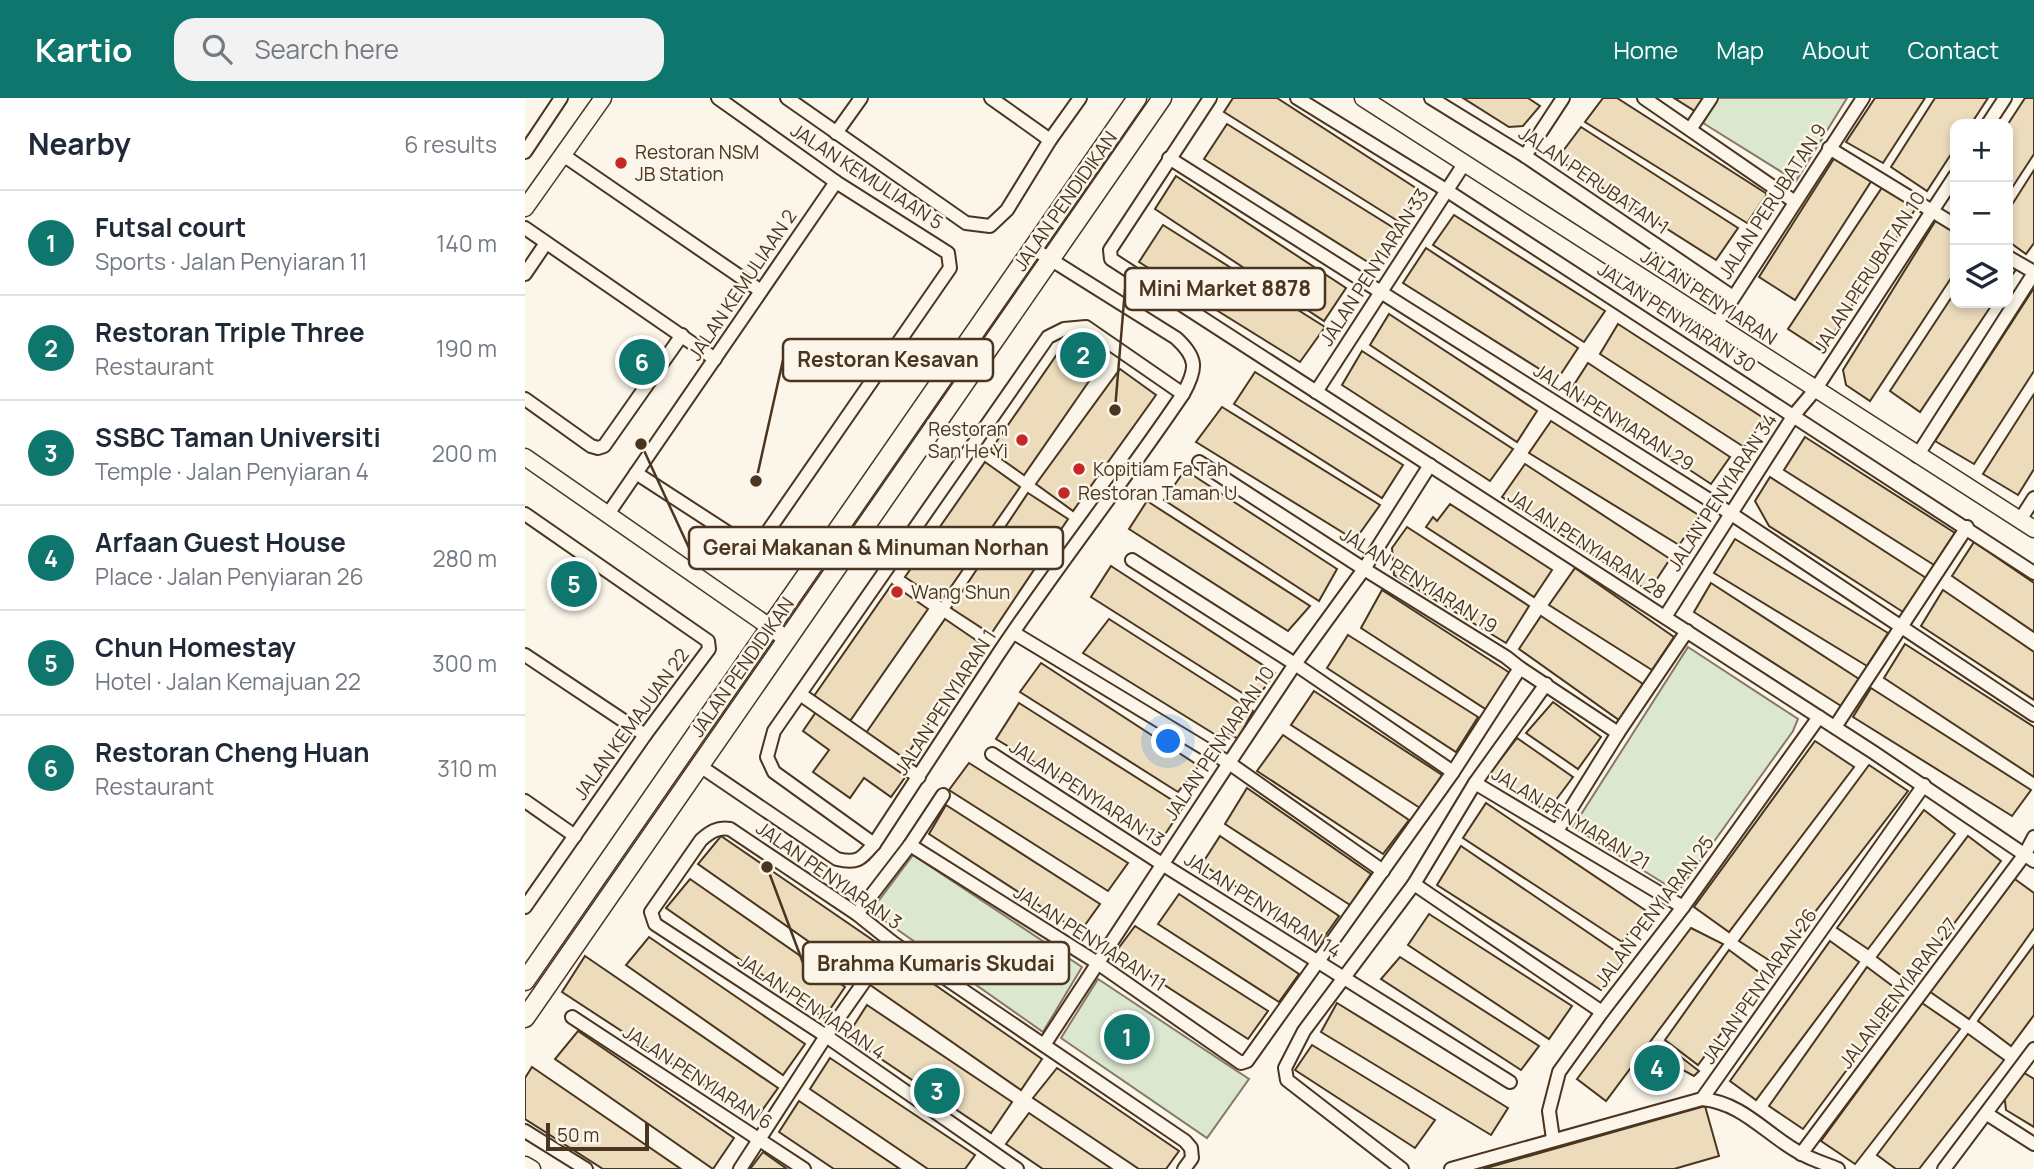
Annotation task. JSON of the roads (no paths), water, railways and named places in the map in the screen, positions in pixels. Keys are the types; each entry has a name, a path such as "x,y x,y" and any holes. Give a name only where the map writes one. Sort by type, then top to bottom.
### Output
{"main road":[{"name":"JALAN PENDIDIKAN","path":"525,981 1137,98"},
{"name":"JALAN PENDIDIKAN","path":"525,1018 1162,98"}],"street":[{"path":"525,152 561,98"},
{"path":"525,208 603,98"},
{"name":"JALAN KEMULIAAN 5","path":"636,473 750,547 757,547 950,268 948,253 836,182 718,98"},
{"path":"787,98 967,223 990,226 1007,211 1050,140 1080,98"},
{"path":"836,133 861,98"},
{"path":"991,98 1050,140"},
{"path":"1169,158 1210,98"},
{"name":"JALAN PENYIARAN 30","path":"1297,98 1446,190 2034,573"},
{"name":"JALAN PENYIARAN","path":"1363,98 2034,529"},
{"name":"JALAN PERUBATAN 1","path":"1431,98 1525,156 1733,297"},
{"path":"1525,156 1563,98"},
{"path":"1644,98 1795,202"},
{"path":"1691,128 1711,98"},
{"name":"JALAN PERUBATAN 9","path":"1715,326 1863,98"},
{"path":"1992,119 2005,98"},
{"path":"1829,148 1950,222"},
{"path":"563,155 761,291"},
{"name":"JALAN PENYIARAN 28","path":"1169,158 1110,250 1109,257 1115,264 1835,727 2029,858"},
{"name":"JALAN PENYIARAN 29","path":"1169,158 1730,513 2034,715"},
{"name":"JALAN PENYIARAN 33","path":"1317,392 1464,164"},
{"name":"JALAN KEMULIAAN 2","path":"608,514 836,182"},
{"name":"JALAN PERUBATAN 10","path":"1815,390 1951,182"},
{"path":"525,228 715,359"},
{"path":"525,274 546,243"},
{"name":"JALAN PENYIARAN 1","path":"700,766 837,859 851,862 861,859 874,844 1014,633 1183,394 1191,380 1194,363 1188,350 1176,338 1034,249"},
{"path":"1917,456 2034,273 2013,260"},
{"path":"874,844 774,772 767,757 774,731 1048,337 1064,329 1086,327 1183,394"},
{"path":"525,399 591,446 604,446 681,335"},
{"name":"JALAN PENYIARAN 34","path":"1665,617 1794,415 1815,390"},
{"path":"525,457 787,639"},
{"name":"JALAN PENYIARAN 19","path":"1199,462 1506,657 1618,733"},
{"name":"JALAN PENYIARAN 10","path":"1044,1045 1096,962 1295,664 1364,569 1430,465"},
{"path":"2020,520 2034,498"},
{"name":"JALAN KEMAJUAN 22","path":"525,514 708,642 709,649 645,735 525,908"},
{"path":"1835,727 1967,527"},
{"path":"1132,559 1295,664 1453,772"},
{"path":"1557,831 1618,733 1687,631"},
{"path":"1014,633 1229,763 1383,871"},
{"path":"525,655 645,735"},
{"path":"1318,962 1453,772 1520,668"},
{"path":"1402,1169 1287,1080 1285,1068 1304,1031 1414,884 1475,783 1546,684"},
{"path":"800,694 919,777"},
{"name":"JALAN PENYIARAN 25","path":"1553,1139 1549,1111 1559,1072 1683,907 1819,717"},
{"name":"JALAN PENYIARAN 13","path":"992,754 1162,864"},
{"name":"JALAN PENYIARAN 21","path":"1475,783 1683,907"},
{"name":"JALAN PENYIARAN 26","path":"1702,1099 1924,785"},
{"path":"857,914 910,845 943,794"},
{"path":"525,801 575,836"},
{"name":"JALAN PENYIARAN 3","path":"655,924 651,912 701,840 711,831 730,829 1185,1142 1191,1148 1192,1158 1184,1169"},
{"name":"JALAN PENYIARAN 27","path":"1801,1154 2029,858 2034,837"},
{"name":"JALAN PENYIARAN 11","path":"910,845 1096,962 1241,1063 1247,1061 1318,962"},
{"name":"JALAN PENYIARAN 14","path":"1162,864 1510,1082"},
{"path":"1414,884 1602,1012"},
{"name":"JALAN PENYIARAN 4","path":"655,924 826,1036 1017,1169"},
{"path":"740,1169 826,1036 892,942"},
{"name":"JALAN PENYIARAN 6","path":"572,1017 804,1169"},
{"path":"1944,1169 2034,1049"},
{"path":"1451,1169 1702,1099 1726,1103 1751,1117 1801,1154 1838,1169"},
{"path":"1987,1114 2034,1144"},
{"path":"525,1131 586,1169"},
{"path":"525,1165 532,1169"}],"place":[{"name":"Restoran NSM JB Station","path":"621,163"},
{"name":"Restoran Triple Three","path":"1083,355"},
{"name":"Restoran Cheng Huan","path":"642,362"},
{"name":"Mini Market 8878","path":"1115,410"},
{"name":"Restoran San He Yi","path":"1022,440"},
{"name":"Gerai Makanan & Minuman Norhan","path":"641,444"},
{"name":"Kopitiam Fa Tah","path":"1079,469"},
{"name":"Restoran Kesavan","path":"756,481"},
{"name":"Restoran Taman U","path":"1064,493"},
{"name":"Chun Homestay","path":"574,584"},
{"name":"Wang Shun","path":"897,592"},
{"name":"Brahma Kumaris Skudai","path":"767,867"},
{"name":"Futsal court","path":"1127,1037"},
{"name":"Arfaan Guest House","path":"1657,1068"},
{"name":"SSBC Taman Universiti","path":"937,1091"}]}
